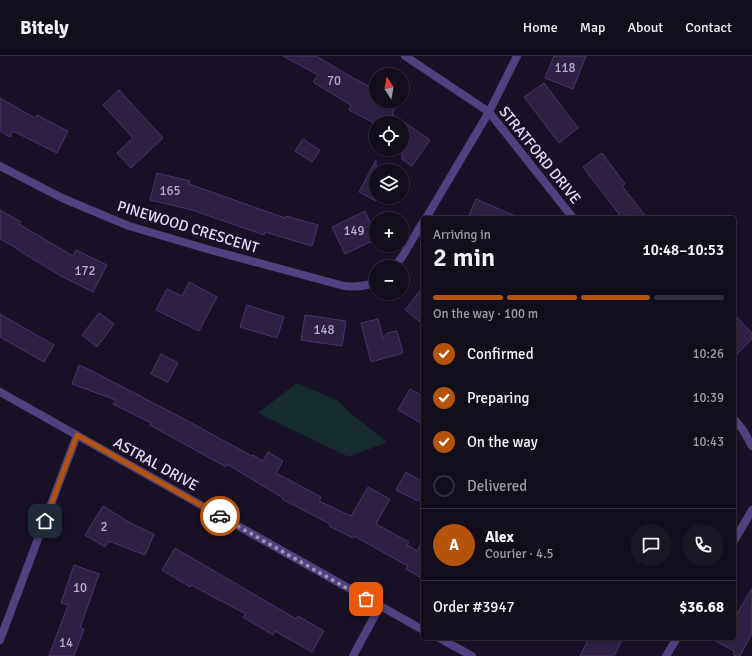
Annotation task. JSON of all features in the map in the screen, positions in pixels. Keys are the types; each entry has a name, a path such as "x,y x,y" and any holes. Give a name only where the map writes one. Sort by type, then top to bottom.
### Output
{"street":[{"name":"STRATFORD DRIVE","path":"405,56 489,112 571,216"},
{"path":"427,216 489,112 518,56"},
{"name":"PINEWOOD CRESCENT","path":"0,166 62,198 129,226 344,286 369,284"},
{"path":"400,260 421,225"},
{"name":"ASTRAL DRIVE","path":"0,392 421,629"},
{"path":"736,421 752,446"},
{"path":"0,637 77,435"},
{"path":"736,538 752,510"},
{"path":"353,656 380,606"},
{"path":"442,640 472,656"},
{"path":"666,656 676,640"}],"green space":[{"path":"297,383 338,401 349,412 387,442 349,457 258,413"}],"building":[{"path":"283,56 316,56 369,86 369,108 395,108 392,114 395,116 369,116 369,120 349,110 351,105 313,82 318,75"},
{"path":"554,56 586,56 573,89 545,78"},
{"path":"544,83 578,128 559,143 524,97"},
{"path":"119,90 163,138 131,168 117,153 133,138 103,105"},
{"path":"0,98 35,118 37,115 68,131 57,153 13,131 10,137 0,131"},
{"path":"409,126 430,140 412,166 402,159 402,156 409,156"},
{"path":"303,139 320,150 312,162 295,151"},
{"path":"602,153 625,184 622,186 645,216 620,216 583,167"},
{"path":"157,173 190,181 189,184 285,218 286,216 318,225 312,246 265,232 264,235 192,210 150,200"},
{"path":"369,173 369,197 359,192"},
{"path":"476,199 515,216 469,216"},
{"path":"0,210 21,222 19,224 73,256 76,250 107,265 93,292 61,276 0,239"},
{"path":"365,211 369,220 369,242 345,254 332,227"},
{"path":"189,282 217,297 199,331 156,310 167,289 182,296"},
{"path":"421,290 421,322 405,310"},
{"path":"247,305 284,317 277,338 240,327"},
{"path":"99,313 114,324 97,347 82,335"},
{"path":"0,314 54,345 44,362 0,337"},
{"path":"305,315 346,321 342,346 301,340"},
{"path":"736,316 752,333 752,339 736,355"},
{"path":"378,319 383,338 387,333 397,331 403,353 371,362 361,323"},
{"path":"161,354 178,363 168,382 151,374"},
{"path":"79,365 252,456 253,455 263,461 268,452 283,461 276,473 321,497 319,501 351,516 368,487 390,499 376,524 409,542 407,545 417,551 421,544 421,578 406,569 408,566 354,536 353,538 329,526 330,524 282,499 283,498 227,464 226,467 150,425 151,423 113,404 116,400 72,384"},
{"path":"410,389 421,395 421,423 398,410"},
{"path":"406,472 421,481 421,496 418,501 396,490"},
{"path":"103,506 134,525 154,534 145,555 109,541 105,547 85,535"},
{"path":"175,548 296,619 298,616 324,631 312,652 275,631 273,635 243,617 246,614 191,585 190,587 162,570"},
{"path":"74,565 99,574 80,628 84,629 74,656 49,656 68,605 61,603"},
{"path":"752,588 752,633 740,656 734,656 734,651 714,640 736,640 736,616"},
{"path":"588,640 622,640 614,656 580,656"}],"way so far":[{"path":"220,516 366,599"}],"route":[{"path":"45,521 77,435 220,516"}]}
